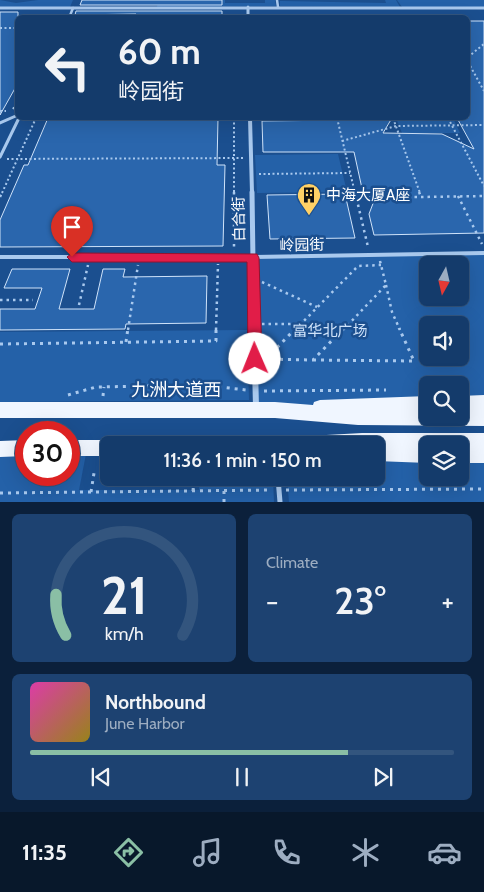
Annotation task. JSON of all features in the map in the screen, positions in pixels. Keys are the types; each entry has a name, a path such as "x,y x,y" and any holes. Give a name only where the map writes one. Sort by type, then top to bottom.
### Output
{"main road":[{"path":"469,404 484,403"},
{"path":"276,410 419,404"},
{"name":"九洲大道西","path":"0,410 276,410 358,417 419,418"},
{"name":"九洲大道西","path":"469,418 484,418"},
{"path":"385,441 484,441"},
{"path":"0,449 15,448"},
{"path":"80,448 100,448"},
{"path":"385,453 419,455"},
{"path":"469,455 484,455"}],"street":[{"path":"248,6 248,15"},
{"path":"0,8 248,6 484,8"},
{"name":"白合街","path":"250,120 256,410"}],"lane":[{"path":"277,0 278,7"},
{"path":"70,15 73,8"},
{"path":"0,123 15,117"},
{"path":"0,158 17,120"},
{"path":"0,123 9,125 12,133"},
{"name":"岭园街","path":"0,257 253,258 484,251"},
{"path":"279,486 280,502"}],"path":[{"path":"0,28 15,28"},
{"path":"470,55 484,44"},
{"path":"470,66 484,91"},
{"path":"13,111 15,107"},
{"path":"0,197 35,120"},
{"path":"234,120 234,258"},
{"path":"337,120 370,255"},
{"path":"394,120 421,197"},
{"path":"449,120 484,186"},
{"path":"342,142 396,126 484,125"},
{"path":"0,158 251,158"},
{"path":"251,174 350,173"},
{"path":"458,196 484,251"},
{"path":"356,198 484,196"},
{"path":"255,359 414,361 392,312 378,255"},
{"path":"79,305 90,257"},
{"path":"126,342 140,257"},
{"path":"0,344 216,341 218,257"},
{"path":"266,359 358,266 381,265"},
{"path":"253,279 317,307"},
{"path":"313,360 386,285"},
{"path":"0,300 33,300"},
{"path":"254,324 300,324"},
{"path":"197,385 197,395"},
{"path":"63,396 96,387 197,385 256,391 389,390"},
{"path":"103,396 104,387"},
{"path":"91,492 94,474"},
{"path":"193,486 193,491"},
{"path":"0,493 484,488"},
{"path":"224,491 224,502"}],"green space":[{"path":"0,0 16,3 38,0 73,0 70,7 0,7"},
{"path":"225,0 225,3 265,3 265,0 275,0 276,6 157,7 158,1"},
{"path":"385,0 396,0 400,7 280,6 280,1 386,3"},
{"path":"397,0 484,0 484,8 402,7"},
{"path":"397,120 454,120 460,133 402,133"},
{"path":"338,154 347,192 257,193 255,155"},
{"name":"富华北广场","path":"484,254 484,403 469,403 469,376 419,376 419,403 257,406 253,258"},
{"path":"247,330 249,400 0,402 0,332"},
{"path":"0,454 15,454 15,486 80,486 79,490 199,490 199,486 273,486 274,502 0,502"},
{"path":"80,454 86,454 80,485"},
{"path":"385,458 419,458 419,486 469,486 469,458 484,458 484,502 289,502 288,486 385,486"}],"building":[{"path":"82,0 222,0 222,5 80,5"},
{"path":"76,11 222,11 222,15 75,15"},
{"path":"0,12 18,12 18,15 15,15 15,88 0,115"},
{"path":"470,21 484,21 484,233 374,235 369,214 377,193 363,193 354,152 263,152 262,121 391,120 383,133 442,134 474,149 458,120 470,120"},
{"path":"47,120 218,120 217,165 225,165 223,246 0,247 0,220 24,165 28,165"},
{"name":"中海大厦A座","path":"345,194 355,238 270,239 267,195"},
{"path":"12,269 70,269 59,309 94,309 103,269 125,269 123,277 207,276 206,323 126,324 125,329 0,330 0,309 35,309 42,288 4,288"}],"place":[{"name":"中海大厦A座","path":"309,216"}],"route":[{"path":"72,257 253,258 255,359"}]}
